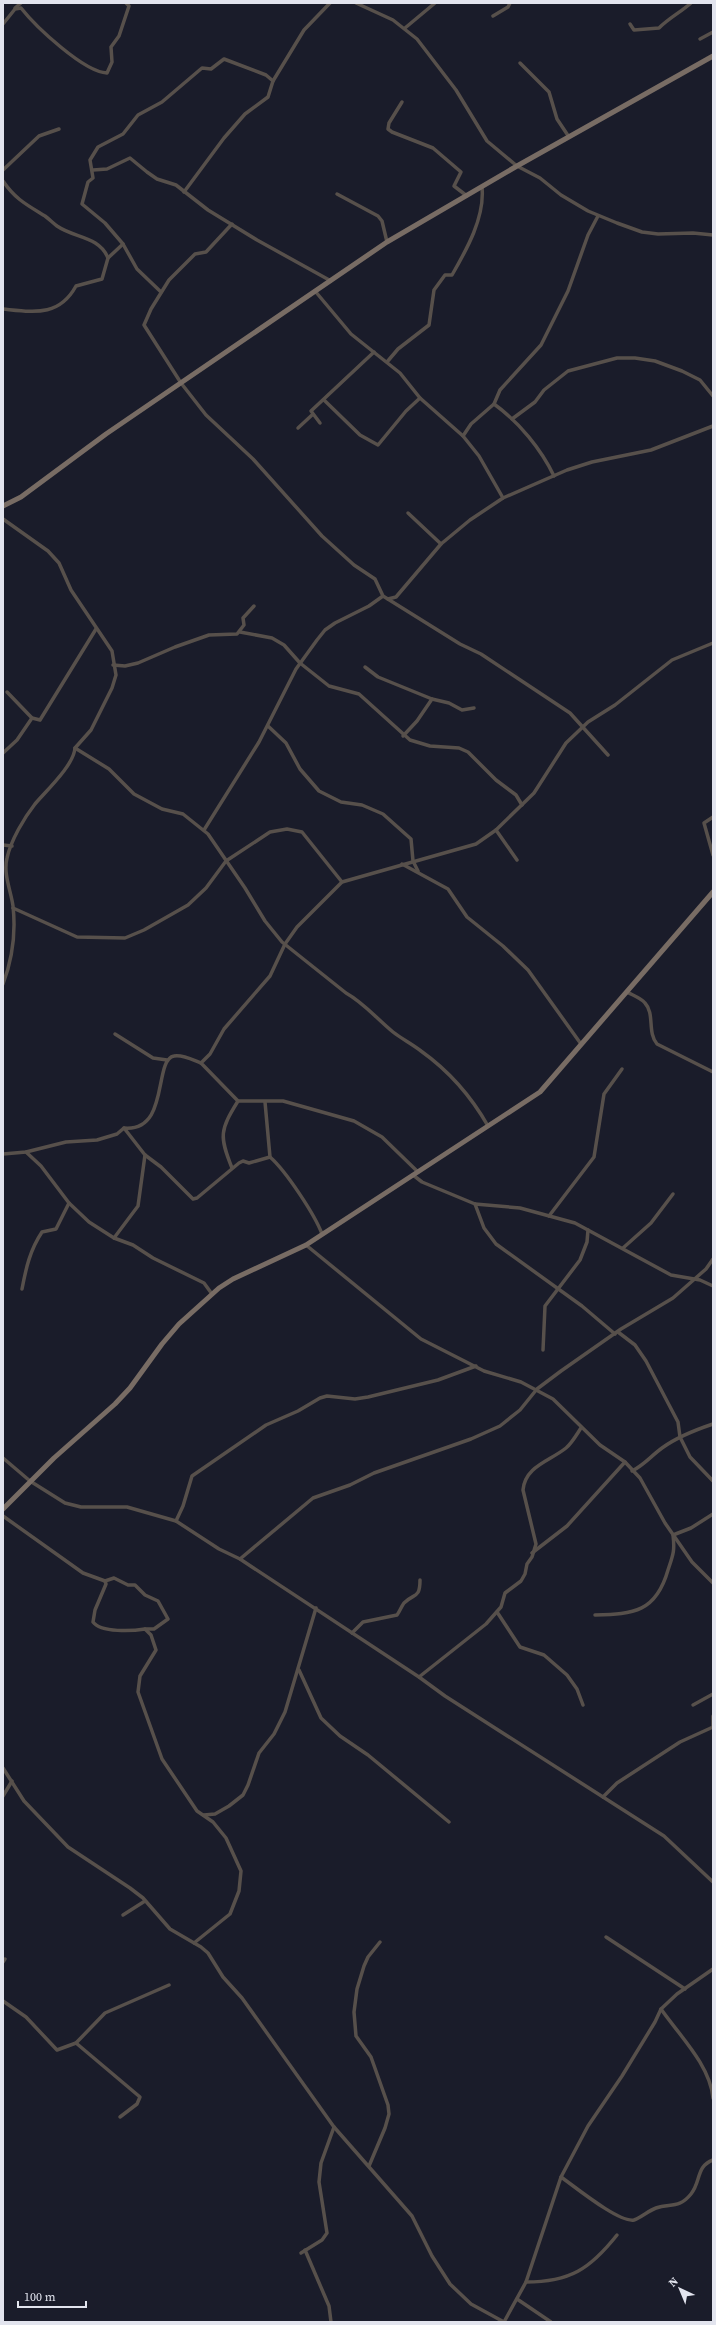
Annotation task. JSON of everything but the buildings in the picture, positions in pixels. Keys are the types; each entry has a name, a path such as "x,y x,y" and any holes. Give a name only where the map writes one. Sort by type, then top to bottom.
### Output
{"street":[{"path":"3,24 15,8 21,3"},
{"path":"15,8 21,8 35,25 77,59 97,72 107,73 112,62 111,47 119,36 130,6 126,3"},
{"path":"184,192 240,120 268,97 273,81 304,30 330,3"},
{"path":"356,3 405,28 417,39 456,90 487,141 517,166 540,178 561,195 598,216 642,232 658,234 693,233 713,235"},
{"path":"405,28 435,3"},
{"path":"493,16 508,7 510,3"},
{"path":"630,24 634,30 659,28 672,15 684,10 691,3"},
{"path":"700,39 713,32"},
{"path":"3,506 21,497 106,434 386,242 517,166 713,56"},
{"path":"161,292 137,269 123,244 105,223 82,204 88,182 93,178 93,170 90,160 98,147 123,134 138,115 162,102 202,68 211,69 224,59 266,75 273,81"},
{"path":"520,63 549,92 557,119 569,137"},
{"path":"402,102 389,123 388,129 392,132 433,148 461,172 454,186 467,196"},
{"path":"3,170 39,136 59,129"},
{"path":"93,170 107,169 130,158 157,179 176,185 232,224 278,252 331,281"},
{"path":"3,180 9,190 29,208 46,216 58,227 99,246 108,258"},
{"path":"387,362 398,349 430,325 434,290 445,275 452,275 462,257 478,221 483,198 482,187"},
{"path":"337,194 378,216 382,221 386,242"},
{"path":"463,436 471,424 494,404 500,390 541,345 568,291 588,235 598,216"},
{"path":"232,224 206,252 195,254 169,280 144,325 181,383 206,415 258,464 322,536 354,565 375,579 383,596 515,676 570,713 608,755"},
{"path":"3,309 23,311 55,309 71,296 76,286 102,279 108,258 123,244"},
{"path":"315,291 346,329 400,372 420,398 463,436 479,456 503,498"},
{"path":"298,428 312,415 311,411 374,352"},
{"path":"512,419 535,402 544,390 568,371 617,358 635,358 656,361 682,370 700,380 713,396"},
{"path":"324,400 360,435 378,444 406,411 420,398"},
{"path":"494,404 512,419 545,457 554,476"},
{"path":"312,415 320,423"},
{"path":"388,599 396,597 441,544 470,520 503,498 554,476 592,462 651,450 713,426"},
{"path":"408,513 441,544"},
{"path":"3,519 48,551 59,563 71,590 96,630 112,651 113,665 116,676 112,688 91,730 75,748 75,754 34,805 7,858 6,871 13,908 14,936 10,964 3,984"},
{"path":"205,829 268,726 285,689 300,663 325,630 369,606 383,596"},
{"path":"396,597 397,605"},
{"path":"240,632 244,625 243,618 254,606"},
{"path":"7,692 32,718 40,720 96,630"},
{"path":"113,665 125,666 138,663 175,647 209,636 226,636 240,632 272,638 284,645 300,663 329,686 359,694 368,704 382,713 403,736 430,746 459,748 468,752 496,780 516,795 522,805"},
{"path":"201,1063 210,1054 224,1029 270,976 285,944 297,927 342,882 476,844 496,830 522,805 538,787 554,758 583,726 640,686 672,660 713,643"},
{"path":"365,667 378,677 432,699 449,703 462,710 474,708"},
{"path":"403,736 417,721 432,699"},
{"path":"3,753 17,740 32,718"},
{"path":"268,726 286,743 300,769 319,791 341,802 362,805 383,814 411,839 413,861 418,871"},
{"path":"75,748 108,769 134,794 162,809 183,814 205,829 265,921 285,944 346,993 357,1000 392,1032 441,1067 457,1081 478,1108 488,1126"},
{"path":"713,817 704,825 713,855"},
{"path":"13,908 77,937 125,938 188,905 206,888 226,861 270,832 287,829 302,832 342,882"},
{"path":"496,830 517,860"},
{"path":"3,845 12,846"},
{"path":"402,864 418,871 448,889 467,917 503,946 528,970 581,1044"},
{"path":"3,1509 30,1481 115,1404 130,1388 162,1344 179,1324 212,1294 233,1279 306,1245 374,1202 414,1173 540,1092 713,892"},
{"path":"626,992 645,1002 649,1008 652,1038 657,1044 713,1072"},
{"path":"115,1034 153,1058 167,1060"},
{"path":"3,1154 26,1152 66,1142 97,1140 117,1134 124,1128 132,1129 143,1123 153,1111 161,1088 167,1060 172,1056 179,1056 201,1063 238,1102 283,1101 354,1121 382,1137 422,1182 474,1204 520,1208 575,1223 671,1275 700,1280 713,1286"},
{"path":"549,1216 594,1157 604,1094 622,1069"},
{"path":"232,1168 222,1141 226,1121 238,1102"},
{"path":"265,1102 270,1157 311,1211 322,1234"},
{"path":"124,1128 145,1155 161,1167 193,1198 197,1198 232,1168 243,1161 249,1163 270,1157"},
{"path":"26,1152 41,1166 69,1203 89,1222 114,1238 133,1245 153,1258 204,1283 212,1294"},
{"path":"114,1238 138,1206 145,1155"},
{"path":"623,1248 651,1223 673,1194"},
{"path":"22,1289 28,1257 36,1239 42,1232 56,1229 69,1203"},
{"path":"474,1204 489,1237 558,1290 634,1345 646,1361 678,1422 680,1437 690,1457 713,1481"},
{"path":"543,1350 545,1306 580,1260 587,1242 588,1230"},
{"path":"306,1245 421,1339 484,1371 537,1389 553,1399 581,1428 610,1454 625,1462 647,1490 673,1535 692,1562 713,1583"},
{"path":"240,1559 313,1498 350,1485 374,1473 471,1439 500,1426 520,1410 537,1389 616,1333 673,1298 692,1279 706,1269 713,1259"},
{"path":"176,1521 184,1506 192,1476 266,1425 327,1396 354,1399 438,1380 476,1366"},
{"path":"632,1471 643,1466 659,1450 680,1437 713,1424"},
{"path":"419,1677 486,1624 501,1606 505,1593 521,1581 536,1544 523,1490 524,1481 530,1472 566,1448 581,1428"},
{"path":"3,1458 30,1481 65,1503 82,1507 127,1507 176,1521 219,1549 240,1559 316,1608 445,1696 664,1836 713,1882"},
{"path":"532,1553 541,1548 583,1509 625,1462"},
{"path":"673,1535 692,1528 713,1514"},
{"path":"3,1516 83,1573 105,1582 114,1578 128,1585 135,1585 145,1595 158,1601 168,1618 154,1629 122,1630 95,1625 92,1618 105,1582"},
{"path":"595,1615 620,1614 640,1609 660,1593 675,1551 673,1535"},
{"path":"536,1544 541,1548"},
{"path":"352,1633 363,1622 397,1615 404,1604 416,1596 420,1590 420,1580"},
{"path":"203,1815 210,1816 237,1800 248,1785 259,1753 274,1734 283,1718 299,1670 308,1630 316,1608"},
{"path":"497,1612 520,1647 544,1655 567,1675 577,1689 583,1705"},
{"path":"145,1629 150,1635 156,1650 140,1676 138,1684 141,1701 162,1760 197,1811 213,1822"},
{"path":"299,1670 321,1718 340,1736 368,1755 449,1822"},
{"path":"693,1705 713,1694"},
{"path":"603,1797 617,1783 680,1742 713,1727 713,1716"},
{"path":"3,1768 24,1801 68,1847 130,1888 146,1901 170,1929 208,1953 223,1977 242,1998 334,2127 412,2216 432,2256 450,2284 471,2304 504,2322 526,2282 561,2177 588,2126 622,2076 655,2022 661,2009 685,1989 713,1970"},
{"path":"3,1796 12,1781"},
{"path":"194,1943 230,1914 239,1890 241,1871 226,1838 210,1816"},
{"path":"122,1915 146,1901"},
{"path":"606,1937 685,1989"},
{"path":"369,2166 389,2114 388,2105 371,2057 356,2036 354,2012 357,1990 364,1966 368,1957 380,1942"},
{"path":"3,2001 26,2017 56,2050 76,2043 105,2012 169,1985"},
{"path":"661,2009 702,2066 712,2090 713,2098"},
{"path":"76,2043 140,2097 137,2104 120,2117"},
{"path":"301,2253 322,2240 327,2233 320,2182 321,2163 334,2127"},
{"path":"561,2177 626,2220 633,2220 656,2208 678,2205 692,2193 701,2167 713,2160"},
{"path":"526,2282 549,2282 580,2271 604,2252 617,2235"},
{"path":"305,2250 329,2306 331,2322"},
{"path":"517,2299 551,2322"}]}
